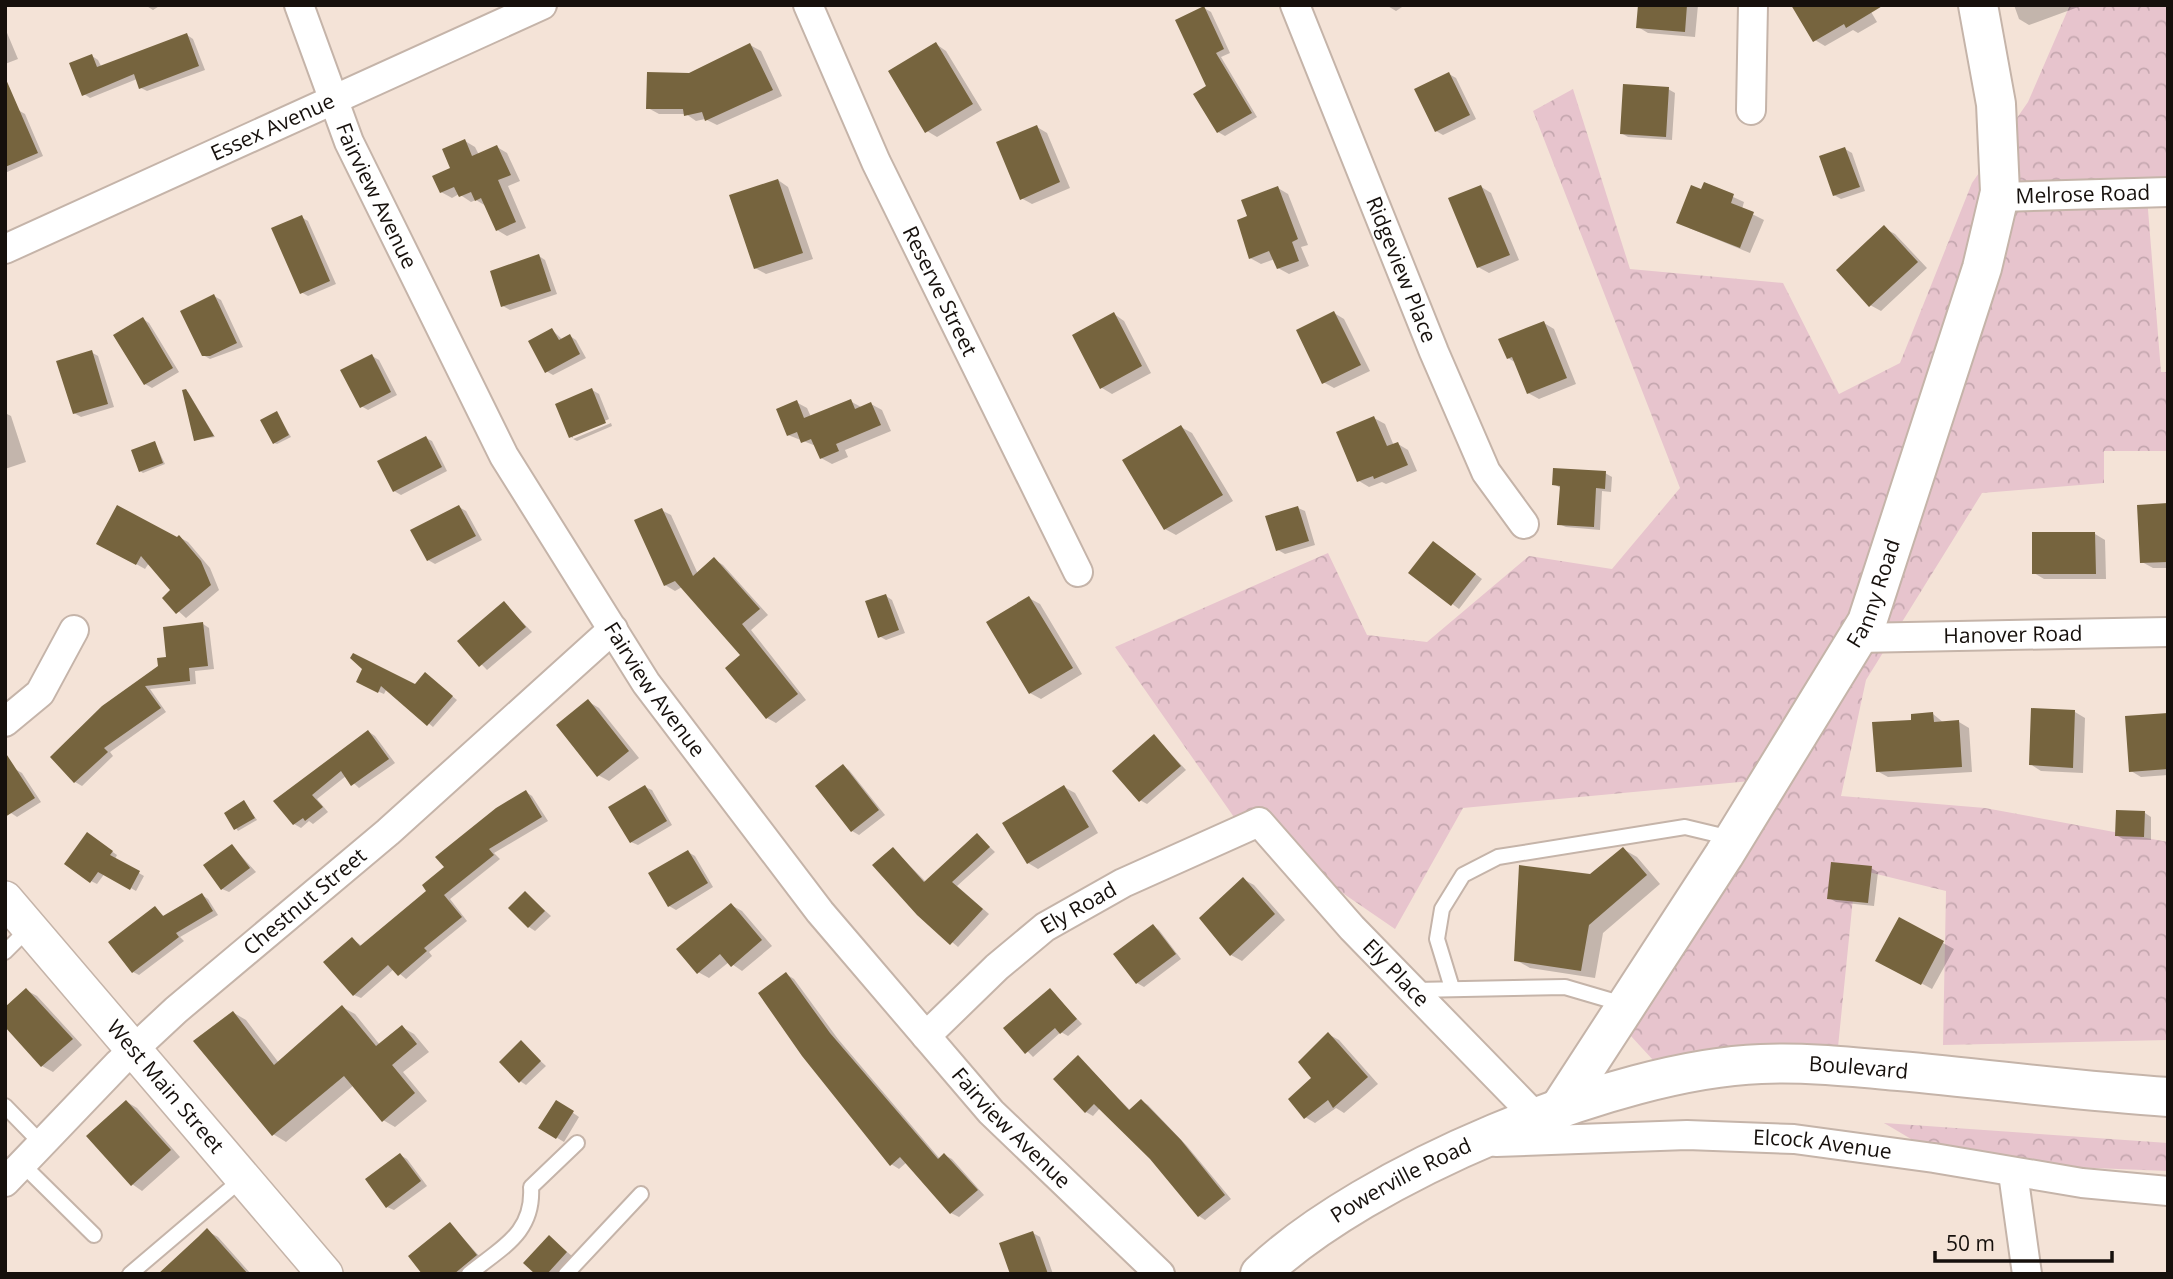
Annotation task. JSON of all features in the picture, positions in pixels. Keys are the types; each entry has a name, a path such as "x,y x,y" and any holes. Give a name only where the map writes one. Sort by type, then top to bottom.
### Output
{"main road":[{"name":"Fanny Road","path":"1548,1115 1626,1005 1734,839 1867,622 1978,281 1998,197 1996,104 1979,5"},
{"name":"Boulevard","path":"1548,1115 1633,1085 1696,1071 1760,1064 1825,1065 2168,1097"},
{"name":"Powerville Road","path":"1260,1274 1325,1222 1380,1189 1476,1143 1548,1115"}],"street":[{"name":"Fairview Avenue","path":"299,5 349,142 505,456 646,683 820,912 991,1112 1160,1274"},
{"name":"Essex Avenue","path":"5,249 542,5"},
{"name":"Reserve Street","path":"808,5 876,162 1078,572"},
{"name":"Ridgeview Place","path":"1295,5 1486,472 1524,524"},
{"path":"1751,110 1754,5"},
{"name":"Melrose Road","path":"1998,197 2168,192"},
{"name":"Chestnut Street","path":"13,1173 133,1050 309,895 388,832 613,629"},
{"path":"5,722 40,693 74,630"},
{"name":"Hanover Road","path":"1857,638 2168,632"},
{"name":"Ely Road","path":"926,1036 997,967 1045,926 1123,883 1259,822"},
{"name":"Ely Place","path":"1259,822 1352,928 1413,990 1548,1115"},
{"name":"West Main Street","path":"5,899 321,1272"},
{"name":"Elcock Avenue","path":"1476,1143 1687,1135 1794,1139 1934,1158 2013,1173 2168,1191"},
{"path":"2013,1173 2026,1274"}],"lane":[{"path":"1452,988 1437,939 1442,909 1463,875 1498,857 1685,827 1734,839"},
{"path":"5,952 30,928"},
{"path":"1413,990 1565,987 1626,1005"},
{"path":"5,1105 42,1144"},
{"path":"469,1274 513,1239 530,1216 531,1187 577,1143"},
{"path":"13,1173 94,1235"},
{"path":"130,1274 243,1178"},
{"path":"566,1274 641,1194"}],"green space":[{"path":"2070,5 2168,5 2168,195 2147,197 2161,372 2168,372 2168,451 2104,451 2104,483 1982,493 1866,680 1841,796 1985,808 2168,842 2168,1040 1943,1045 1946,891 1856,869 1838,1047 1739,1050 1653,1060 1630,1035 1794,777 1463,808 1395,929 1236,820 1115,647 1328,553 1367,635 1427,642 1529,556 1612,569 1680,488 1533,111 1573,89 1630,269 1783,283 1839,394 1900,363 1972,183 2028,102"},
{"path":"1884,1123 2168,1143 2168,1171 1950,1162"}],"building":[{"path":"1638,5 1687,5 1685,32 1636,28"},
{"path":"1791,5 1884,5 1846,28 1844,24 1813,42"},
{"path":"1204,6 1224,49 1216,53 1252,113 1217,133 1193,94 1206,86 1175,20"},
{"path":"187,33 199,66 139,89 134,74 82,96 69,63 92,54 97,67"},
{"path":"936,42 973,104 925,133 888,71"},
{"path":"750,43 773,90 705,121 702,112 684,116 683,109 646,109 647,72 689,73"},
{"path":"1449,72 1470,115 1435,132 1414,89"},
{"path":"5,77 38,153 5,167"},
{"path":"1623,84 1669,87 1666,137 1620,134"},
{"path":"1037,125 1060,182 1020,200 996,142"},
{"path":"465,139 472,156 497,145 511,175 498,180 516,222 496,231 481,198 475,201 471,192 459,197 454,187 440,193 432,176 450,168 442,149"},
{"path":"1845,147 1860,187 1833,196 1819,156"},
{"path":"778,179 803,253 754,269 729,195"},
{"path":"1704,182 1734,194 1731,203 1754,212 1740,248 1676,223 1691,185 1701,189"},
{"path":"1481,185 1510,255 1477,268 1448,198"},
{"path":"1278,186 1298,239 1292,242 1299,261 1277,269 1269,251 1249,259 1237,220 1247,216 1241,200"},
{"path":"302,215 330,281 300,294 271,228"},
{"path":"1884,225 1918,262 1869,307 1836,270"},
{"path":"539,254 551,291 501,307 490,271"},
{"path":"214,294 237,343 210,356 202,356 180,311"},
{"path":"1334,311 1361,365 1322,384 1296,330"},
{"path":"1114,312 1142,366 1100,389 1072,335"},
{"path":"143,317 173,368 144,385 113,335"},
{"path":"1544,321 1567,378 1527,394 1512,357 1507,359 1498,339"},
{"path":"552,328 559,340 570,334 580,354 545,373 528,341"},
{"path":"92,350 108,404 73,414 56,361"},
{"path":"372,354 391,392 360,408 340,370"},
{"path":"592,388 606,423 569,438 555,404"},
{"path":"186,389 214,436 194,441 182,390"},
{"path":"851,399 855,409 871,402 881,425 836,444 839,451 820,459 811,439 801,443 797,432 787,436 776,409 797,400 804,418"},
{"path":"277,411 289,435 273,444 260,420"},
{"path":"1374,416 1387,446 1398,442 1408,465 1374,479 1373,476 1357,482 1336,432"},
{"path":"1181,425 1223,495 1164,530 1122,460"},
{"path":"426,436 442,467 393,492 377,461"},
{"path":"155,441 163,463 139,472 131,450"},
{"path":"1553,468 1606,471 1605,489 1596,488 1594,527 1557,525 1560,486 1552,485"},
{"path":"2168,503 2168,562 2140,563 2137,505"},
{"path":"117,505 177,537 179,535 201,561 211,585 176,614 162,598 170,590 141,556 136,565 96,544"},
{"path":"459,505 476,536 427,561 410,530"},
{"path":"1298,506 1309,541 1276,551 1265,516"},
{"path":"662,508 693,576 714,557 760,609 742,624 798,694 766,719 725,668 740,655 675,581 664,586 634,520"},
{"path":"2032,532 2095,532 2096,574 2032,574"},
{"path":"1433,541 1476,574 1451,606 1408,573"},
{"path":"886,594 899,630 878,638 865,601"},
{"path":"1029,596 1073,668 1029,694 986,622"},
{"path":"504,601 526,627 479,667 457,641"},
{"path":"203,622 208,666 189,668 190,681 145,686 161,708 104,748 108,752 74,783 50,757 102,706 158,666 157,658 166,657 163,627"},
{"path":"353,653 415,684 425,672 453,696 427,726 381,686 378,693 356,682 362,669 350,658"},
{"path":"588,699 629,751 597,777 556,725"},
{"path":"2031,708 2075,710 2073,768 2029,765"},
{"path":"1933,712 1934,722 1959,720 1962,767 1876,772 1872,722 1911,720 1911,714"},
{"path":"2168,713 2168,769 2129,772 2125,716"},
{"path":"368,730 389,759 351,786 341,771 312,795 323,807 305,821 303,818 293,825 273,801"},
{"path":"1154,734 1181,766 1139,802 1112,771"},
{"path":"5,752 35,798 5,817"},
{"path":"843,764 879,810 851,832 815,786"},
{"path":"645,785 667,821 630,843 608,807"},
{"path":"1064,785 1089,827 1027,864 1002,823"},
{"path":"526,790 542,817 489,849 494,855 444,895 462,917 424,948 427,951 398,976 388,965 353,996 323,962 352,937 360,946 426,891 422,885 444,867 435,857 496,808"},
{"path":"244,800 255,818 234,830 224,813"},
{"path":"2116,810 2145,811 2144,837 2115,836"},
{"path":"87,832 113,851 110,855 140,871 130,890 98,872 90,883 64,864"},
{"path":"977,833 990,847 952,882 983,909 950,945 917,915 872,865 893,847 924,882"},
{"path":"232,844 250,868 221,890 203,865"},
{"path":"1623,847 1647,875 1589,925 1581,971 1514,961 1519,865 1590,874"},
{"path":"688,850 708,883 668,907 648,873"},
{"path":"1831,862 1872,866 1868,903 1827,899"},
{"path":"1243,877 1275,914 1230,956 1199,918"},
{"path":"525,891 545,911 528,928 508,908"},
{"path":"202,893 213,911 176,933 179,937 132,973 108,942 155,906 163,916"},
{"path":"731,903 762,940 731,967 720,954 697,974 676,949"},
{"path":"1899,917 1944,941 1921,985 1875,961"},
{"path":"1153,924 1176,954 1136,984 1113,954"},
{"path":"786,972 830,1033 938,1159 944,1153 978,1190 950,1214 900,1157 890,1166 802,1056 758,993"},
{"path":"26,988 73,1039 41,1067 5,1027 5,1007"},
{"path":"1050,988 1077,1019 1060,1034 1055,1028 1025,1054 1003,1028"},
{"path":"342,1005 376,1046 402,1025 417,1044 392,1065 415,1093 382,1122 344,1076 272,1136 193,1041 233,1011 274,1065"},
{"path":"1328,1032 1368,1077 1333,1108 1328,1100 1304,1119 1288,1099 1311,1078 1298,1062"},
{"path":"521,1040 541,1061 519,1083 499,1062"},
{"path":"1078,1055 1129,1110 1141,1099 1181,1140 1225,1195 1198,1217 1150,1159 1094,1104 1085,1113 1053,1079"},
{"path":"126,1100 171,1150 131,1186 86,1136"},
{"path":"556,1100 574,1111 556,1139 538,1128"},
{"path":"400,1153 421,1181 386,1208 365,1179"},
{"path":"450,1222 477,1255 454,1274 422,1274 408,1256"},
{"path":"207,1228 248,1274 158,1274 198,1237"},
{"path":"1033,1231 1048,1274 1010,1274 999,1243"},
{"path":"549,1235 567,1252 547,1274 535,1274 523,1263"}]}
